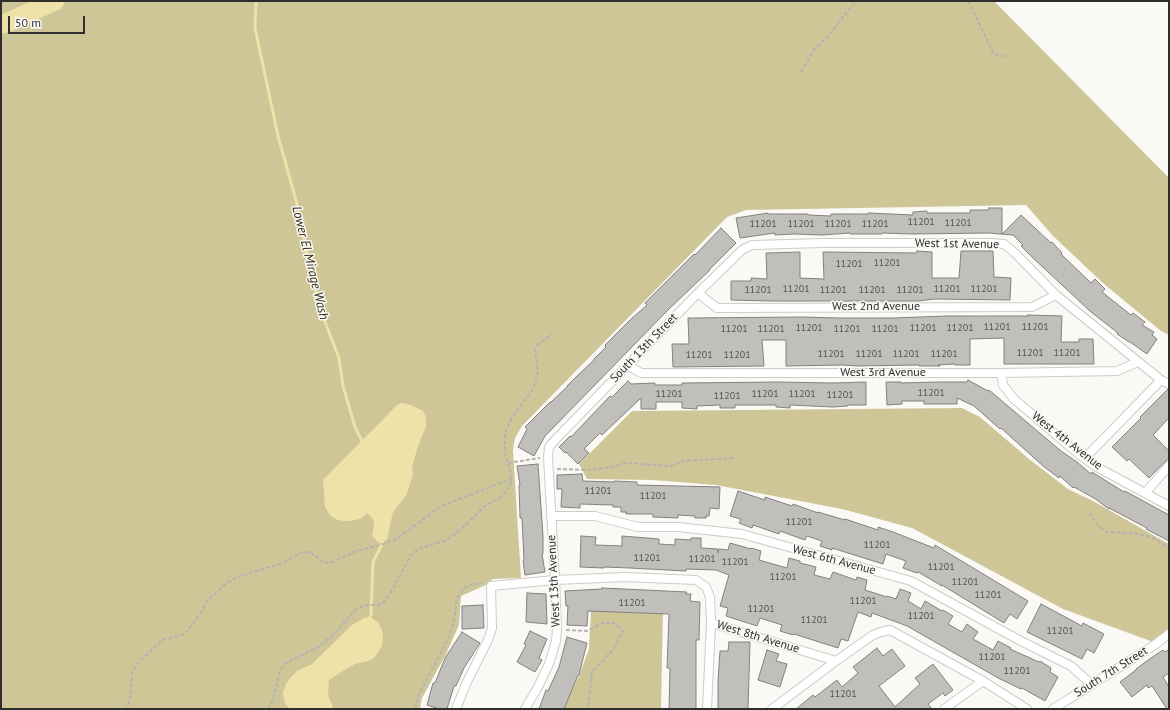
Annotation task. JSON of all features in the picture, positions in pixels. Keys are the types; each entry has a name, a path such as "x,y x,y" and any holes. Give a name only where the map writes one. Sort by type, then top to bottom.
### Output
{"street":[{"name":"West 1st Avenue","path":"742,250 752,245 823,243 1004,244 1015,253 1056,295 1138,362 1161,380 1169,384"},
{"name":"South 13th Street","path":"549,447 627,365 742,250"},
{"name":"West 2nd Avenue","path":"698,294 717,308 1032,307 1056,295"},
{"name":"West 3rd Avenue","path":"627,365 641,373 1001,373 1117,371 1138,362"},
{"name":"West 4th Avenue","path":"1001,373 1003,386 1014,399 1095,466 1169,506"},
{"path":"1085,458 1161,380"},
{"name":"West 13th Avenue","path":"525,709 538,687 556,641 555,580 548,471 549,447"},
{"path":"1145,493 1169,466"},
{"name":"West 6th Avenue","path":"551,516 595,516 638,527 678,527 742,534 911,582 1071,666 1091,684"},
{"name":"West 8th Avenue","path":"491,586 555,580 625,577 696,580 706,587 710,597 711,623 836,661"},
{"path":"456,709 466,684 488,640 492,628 491,586"},
{"path":"707,709 711,623"},
{"path":"772,709 873,635 890,630 983,681 1027,709"},
{"name":"South 7th Street","path":"1053,709 1169,634"},
{"path":"944,709 983,681"}],"path":[{"path":"801,72 814,50 829,35 857,1"},
{"path":"968,1 993,53 1006,57"},
{"path":"268,709 273,700 280,671 284,664 317,648 328,640 353,612 360,607 379,605 384,601 394,587 410,556 420,548 447,540 460,530 485,506 500,498 507,491 511,479 511,473 505,453 505,433 512,417 533,389 538,373 535,348 552,334"},
{"path":"508,463 548,457"},
{"path":"548,471 556,468 592,470 625,463 671,466 683,461 733,458"},
{"path":"124,709 130,701 132,672 138,663 162,640 184,634 202,611 207,600 237,576 283,563 301,552 310,552 324,563 332,562 359,550 387,543 398,538 441,506 511,479"},
{"path":"1089,513 1100,528 1107,532 1139,534 1151,537 1169,548"},
{"path":"415,709 418,696 447,642 454,621 457,598 463,589 472,584 485,583 491,586"},
{"path":"557,629 587,631 603,623 614,623 623,631 613,650 592,672 588,709"}],"shaded area":[{"path":"1,1 994,1 1169,178 1169,335 1161,331 1104,284 1053,236 1026,205 746,210 727,217 522,426 515,438 513,450 521,578 493,579 486,585 461,596 459,625 446,654 422,698 420,709 1,709"},
{"path":"402,403 411,405 423,411 426,417 426,427 418,446 412,467 413,475 406,496 393,512 387,539 380,543 372,536 374,523 373,519 367,513 360,519 348,521 335,519 330,515 325,507 323,480 397,405"},
{"path":"962,408 980,417 1029,459 1068,489 1093,501 1169,544 1169,634 1156,643 1063,609 912,528 842,509 716,485 652,480 587,479 579,464 632,411"},
{"path":"663,609 661,709 562,709 579,676 589,649 591,611"},
{"path":"370,617 378,622 381,628 383,634 382,646 374,658 369,661 355,664 329,680 328,696 334,709 291,709 286,705 283,692 291,677 297,671 312,664 352,625 364,618"}],"building":[{"path":"989,208 1002,208 1002,234 1021,215 1051,243 1052,242 1062,253 1061,254 1091,283 1095,279 1105,289 1102,292 1131,315 1133,313 1145,322 1142,325 1154,332 1152,335 1157,339 1147,354 1117,334 1118,333 1091,312 1032,257 1013,235 988,233 850,233 822,235 775,235 775,233 740,238 736,218 768,213 831,216 831,214 868,213 913,215 913,212 927,211 927,213 970,213 970,210 989,210"},
{"path":"721,228 736,243 545,436 534,456 518,447 527,429 525,427 594,360 606,347 605,345 647,305 645,303"},
{"path":"917,251 932,252 932,278 959,278 961,251 993,251 994,277 1011,278 1010,300 731,300 731,281 751,281 751,278 767,279 766,253 800,252 800,278 824,279 823,252 917,253"},
{"path":"1028,315 1062,316 1061,342 1079,342 1079,339 1093,339 1094,364 1004,364 1004,338 970,339 970,365 786,366 786,340 762,340 764,366 673,367 672,344 689,344 688,318 892,318"},
{"path":"968,380 988,391 989,390 1061,451 1091,474 1092,472 1124,492 1125,491 1169,515 1169,541 1109,509 1094,498 1074,487 1073,488 1060,476 1059,478 1043,466 974,406 957,398 957,404 924,404 924,401 902,401 902,404 887,405 886,382 967,382"},
{"path":"628,381 631,384 655,383 655,385 682,385 682,383 866,382 866,405 833,407 790,405 790,408 776,407 776,405 735,405 735,408 720,408 720,405 697,406 697,409 682,408 682,402 656,402 656,409 641,409 641,398 602,435 600,433 584,449 589,453 578,464 559,447 570,436 571,437 610,396 612,397"},
{"path":"1168,389 1169,418 1153,435 1169,451 1169,458 1149,478 1129,459 1127,461 1112,447"},
{"path":"538,464 543,536 542,554 545,572 525,575 523,561 522,518 520,518 520,485 517,466"},
{"path":"582,474 583,481 637,482 637,485 720,487 719,509 710,508 709,516 706,516 706,518 678,515 678,518 653,517 653,514 626,514 626,512 621,512 621,507 613,507 613,505 580,504 580,508 561,507 562,489 557,489 557,475"},
{"path":"738,491 765,500 765,497 792,506 793,504 818,513 845,519 878,530 878,527 934,548 935,545 1028,601 1017,619 1010,614 1004,623 942,585 918,572 917,573 903,568 906,561 886,554 883,564 832,548 832,550 820,546 822,541 807,536 805,540 780,531 779,534 753,525 752,528 739,523 741,519 730,516"},
{"path":"581,536 596,537 595,545 622,546 622,536 659,539 659,544 675,545 675,539 691,540 691,538 701,538 701,548 718,549 718,553 719,549 728,550 730,543 761,551 759,560 787,568 789,558 800,561 800,563 816,567 814,575 830,579 833,572 856,580 857,577 867,580 865,590 887,597 896,599 900,589 911,593 908,601 921,609 925,601 953,616 948,624 962,632 967,624 978,632 973,639 993,650 998,641 1011,648 1010,649 1039,662 1040,661 1051,668 1050,672 1058,677 1045,701 1022,688 1021,689 1000,679 907,626 872,613 871,617 858,612 848,641 841,639 838,648 780,631 782,625 760,618 757,626 726,616 728,608 720,606 729,575 716,570 686,569 686,571 580,567"},
{"path":"602,588 687,592 686,594 691,594 690,601 700,602 699,640 696,640 696,709 669,709 670,668 667,668 669,614 588,611 587,626 567,625 568,606 566,606 565,591"},
{"path":"527,593 546,594 547,624 526,622"},
{"path":"1041,604 1082,626 1083,623 1104,634 1094,653 1087,649 1082,659 1027,632"},
{"path":"483,605 484,628 462,629 462,606"},
{"path":"530,631 547,639 539,658 542,660 535,672 517,662 526,645 524,644"},
{"path":"462,632 480,643 464,668 456,686 454,686 447,709 439,709 427,705 433,683 435,683 445,658"},
{"path":"567,637 587,643 579,675 564,709 539,709 546,690 548,691 559,667"},
{"path":"729,642 750,642 748,709 718,709 720,651 728,651"},
{"path":"877,648 883,656 892,649 905,666 879,686 895,707 920,684 915,678 933,664 953,690 945,696 943,693 928,704 932,709 796,709 813,695 815,697 837,680 842,687 858,673 853,667"},
{"path":"1169,649 1169,673 1163,677 1169,687 1169,709 1167,709 1152,686 1148,688 1147,685 1132,697 1120,682 1151,658 1163,650 1165,652"},
{"path":"767,650 779,654 776,661 787,664 780,687 758,680"}],"waterway":[{"path":"1,24 55,1"},
{"name":"Lower El Mirage Wash","path":"256,1 255,28 278,136 297,204 320,309 339,358 343,386 355,427 363,443"},
{"name":"Lower El Mirage Wash","path":"368,620 371,615 373,562 383,539"}]}
